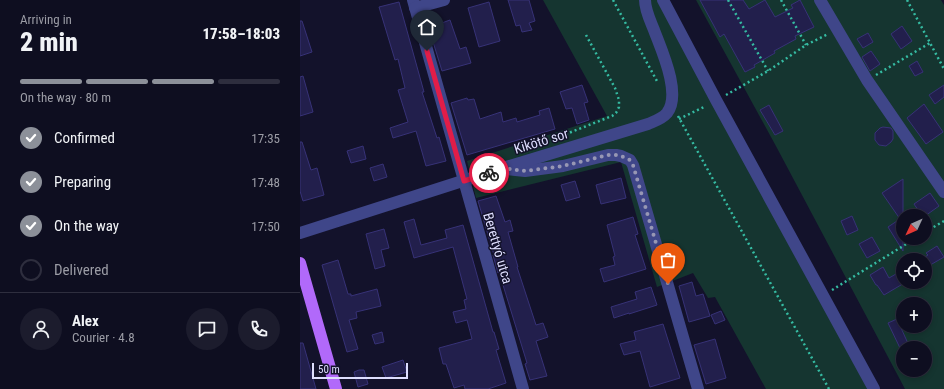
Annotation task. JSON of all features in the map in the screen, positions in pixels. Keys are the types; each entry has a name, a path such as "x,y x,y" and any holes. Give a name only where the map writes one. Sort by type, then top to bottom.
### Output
{"main road":[{"path":"300,263 336,389"}],"street":[{"path":"414,4 444,0"},
{"path":"645,0 648,14 663,52 671,82 672,96 670,105"},
{"path":"664,0 716,100 874,389"},
{"path":"820,0 867,80 944,192"},
{"name":"Berettyó utca","path":"414,4 523,389"},
{"name":"Kikötő sor","path":"300,233 503,168 648,124 659,120 667,112 670,105"},
{"path":"503,168 525,171 563,166 608,155 621,156 630,160 633,165 698,389"}],"path":[{"path":"613,0 660,88"},
{"path":"728,0 768,70"},
{"path":"781,0 806,45"},
{"path":"907,0 944,69"},
{"path":"680,119 768,70 806,45 837,29"},
{"path":"554,139 612,116 616,113 619,107 619,100 615,88 586,35"},
{"path":"867,80 930,43"},
{"path":"670,105 680,119 829,389"},
{"path":"932,228 944,220"},
{"path":"823,295 905,245"}],"green space":[{"path":"543,0 658,0 880,389 766,389 715,297 708,298 693,273 657,287 621,162 476,198 467,161 607,116"},
{"path":"696,0 941,0 944,5 944,389 905,389 899,377 932,377 932,341 896,341 896,372 777,148"}],"building":[{"path":"508,0 529,0 535,21 529,23 532,30 522,32 520,25 516,26"},
{"path":"700,0 743,0 749,9 765,0 775,17 793,8 791,5 800,0 814,27 795,36 796,39 774,51 775,53 745,72 724,34 720,37"},
{"path":"399,2 424,92 422,92 437,138 439,137 446,161 426,166 416,131 393,138 390,128 408,122 398,90 405,88 398,59 395,60 379,7"},
{"path":"489,2 500,41 479,47 468,8"},
{"path":"436,16 439,24 450,20 460,49 466,47 471,63 442,71 426,19"},
{"path":"300,21 302,21 312,52 300,56"},
{"path":"902,26 912,41 901,49 891,34"},
{"path":"868,33 873,42 863,48 857,39"},
{"path":"871,51 880,64 870,71 862,57"},
{"path":"917,61 923,72 915,76 909,66"},
{"path":"303,76 313,112 300,116 300,77"},
{"path":"582,85 588,102 584,103 589,120 577,124 572,108 566,109 560,92"},
{"path":"944,85 944,97 935,104 929,95"},
{"path":"467,98 468,100 474,99 480,119 501,112 503,122 516,118 517,122 540,115 539,111 549,108 555,129 467,155 451,103"},
{"path":"924,104 943,132 926,144 907,118"},
{"path":"769,105 783,131 775,135 760,110"},
{"path":"883,127 891,128 893,131 893,139 886,146 879,145 875,140 875,133"},
{"path":"300,142 302,142 311,170 317,168 324,195 303,201 300,191"},
{"path":"363,146 366,159 351,163 347,151"},
{"path":"383,164 387,177 374,181 370,168"},
{"path":"621,178 626,198 601,204 596,185"},
{"path":"903,179 903,209 896,209 896,213 882,193"},
{"path":"575,181 580,197 566,201 561,185"},
{"path":"930,193 939,206 932,211 932,209 917,209 914,204"},
{"path":"496,196 505,222 510,220 513,231 508,232 517,267 536,325 543,323 548,337 536,341 547,376 530,380 525,364 527,363 499,272 498,273 478,201"},
{"path":"852,216 858,230 847,235 841,221"},
{"path":"633,217 638,234 635,235 646,269 604,282 600,269 615,265 613,257 615,256 607,225"},
{"path":"414,219 421,245 447,238 445,230 463,225 499,349 496,350 506,383 488,389 465,389 464,385 454,388 446,364 443,364 439,348 472,339 467,320 456,323 453,312 466,309 464,300 467,299 453,247 414,258 404,222"},
{"path":"896,222 896,240 888,227"},
{"path":"384,229 389,248 381,250 385,266 375,269 366,234"},
{"path":"872,237 880,251 867,258 859,244"},
{"path":"899,245 903,245 903,251"},
{"path":"937,246 944,257 932,264 932,253 926,253"},
{"path":"338,260 348,294 351,294 351,296 377,289 381,306 356,312 357,318 349,320 358,349 347,352 322,265"},
{"path":"883,267 889,278 896,274 896,288 884,295 870,275"},
{"path":"692,282 696,296 703,294 710,316 689,322 679,286"},
{"path":"651,287 657,305 614,318 611,307 637,299 635,292"},
{"path":"721,311 725,320 715,324 711,315"},
{"path":"896,319 896,333 903,333 907,341 897,341 888,323"},
{"path":"663,324 680,378 650,387 640,351 624,355 620,344 636,340 634,332"},
{"path":"382,332 384,342 375,344 372,335"},
{"path":"715,339 726,378 706,384 694,345"},
{"path":"300,343 303,343 316,389 300,389"},
{"path":"403,360 407,372 386,378 382,367"},
{"path":"364,370 368,384 358,387 354,372"}],"way so far":[{"path":"489,173 503,168 525,171 563,166 608,155 621,156 630,160 633,165 668,284"}],"route":[{"path":"427,51 464,181 489,173"}]}
